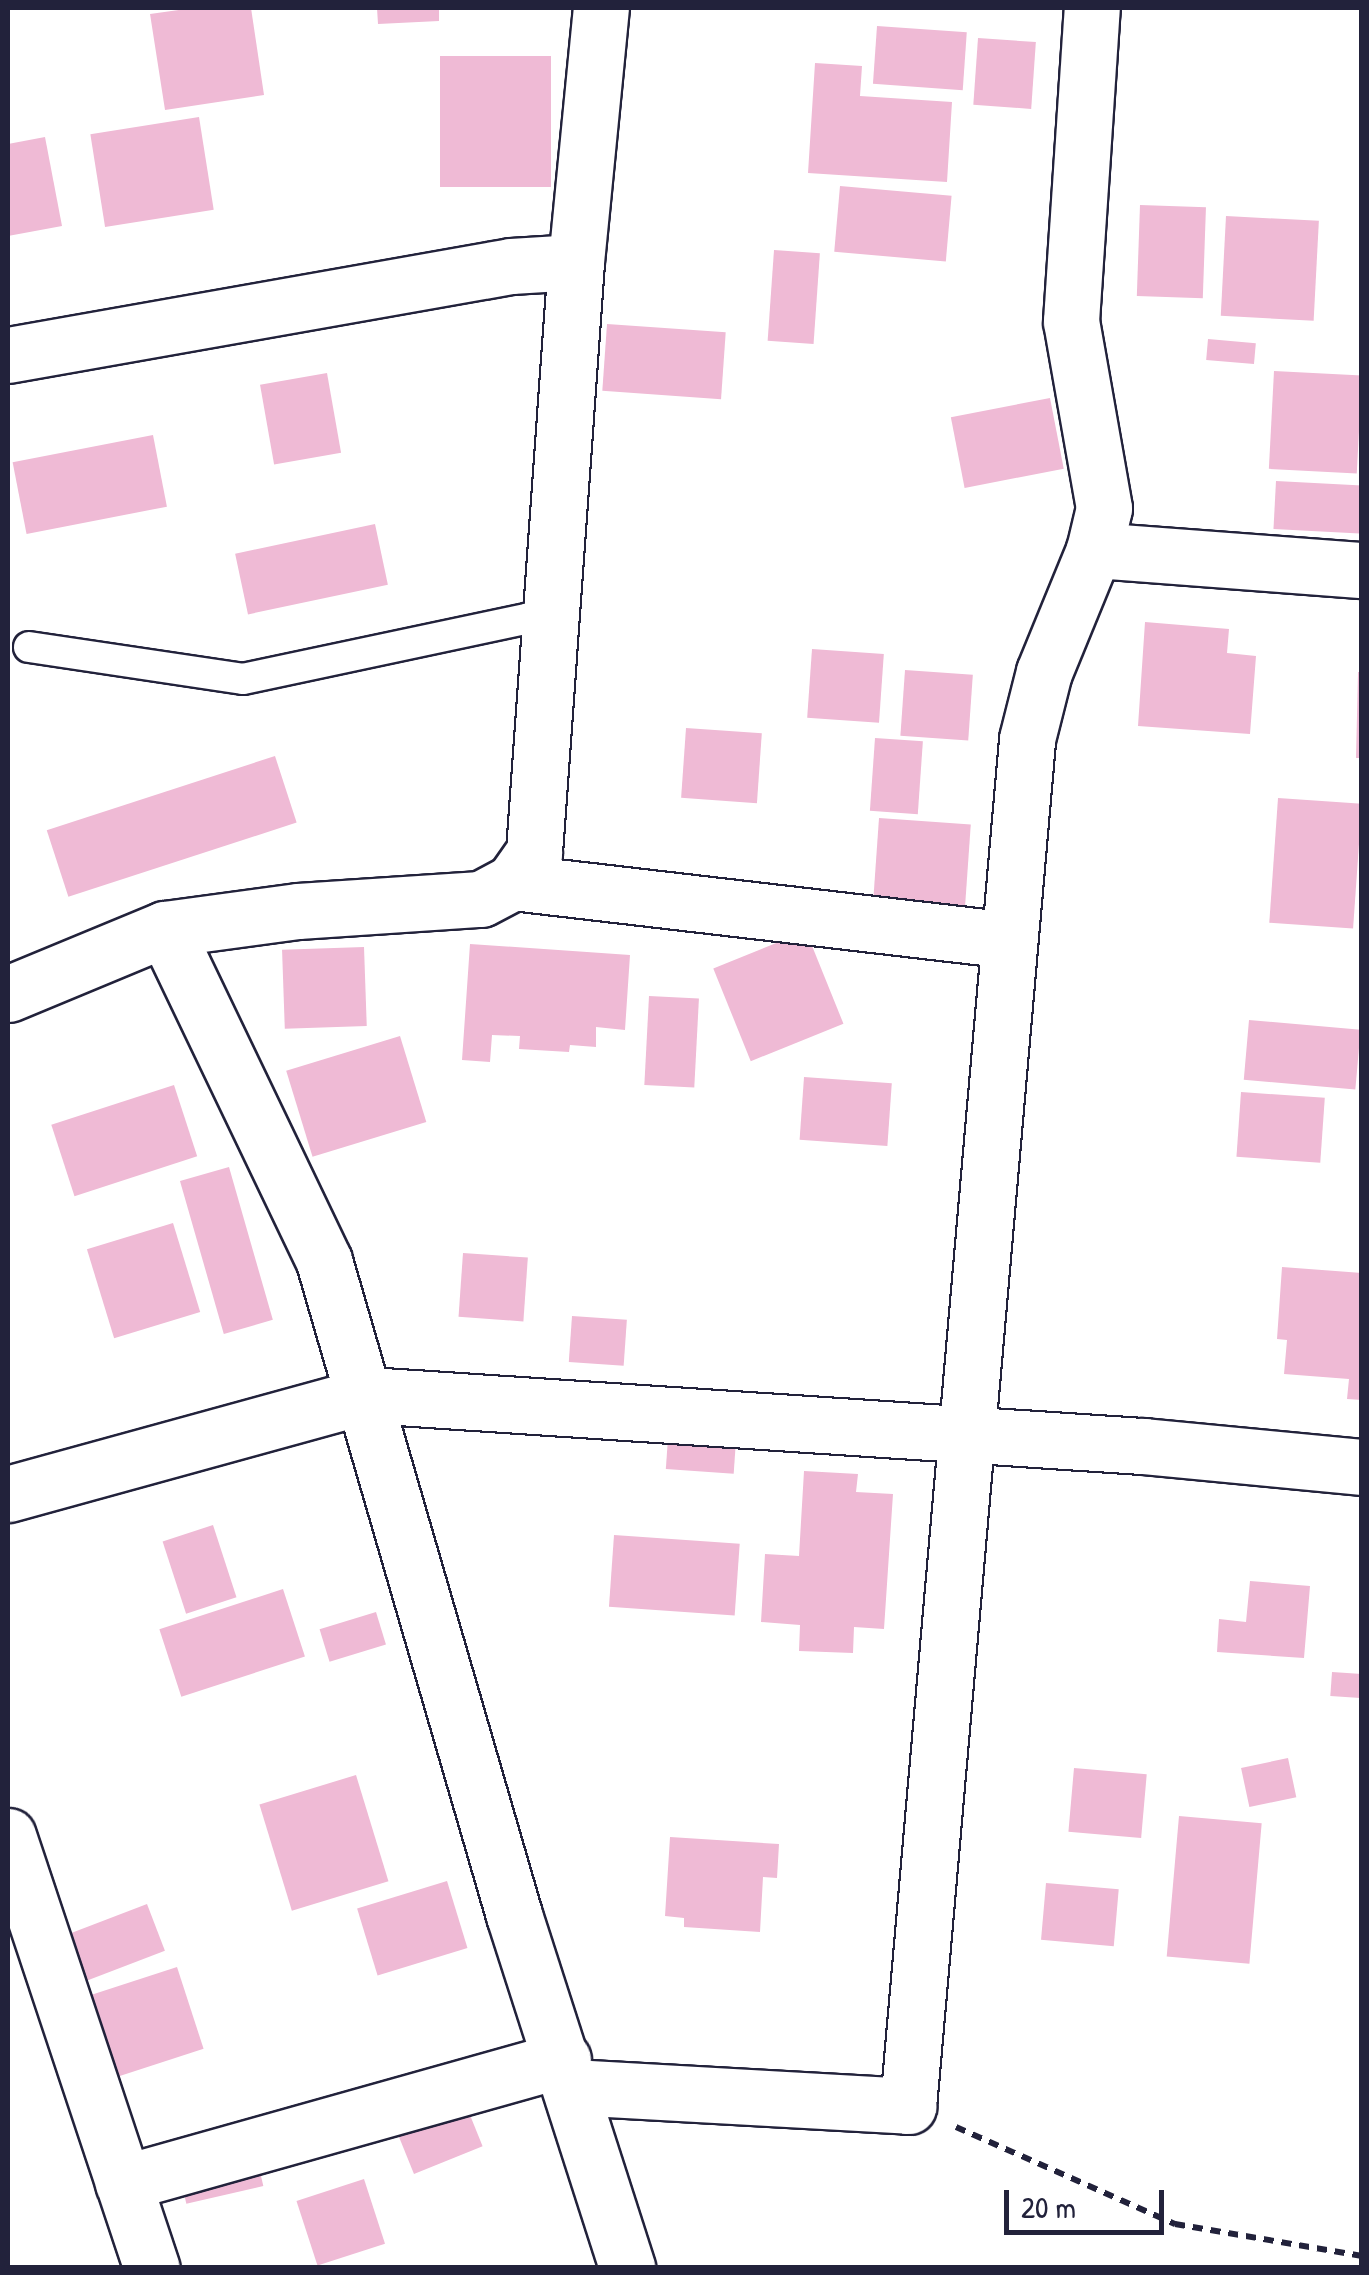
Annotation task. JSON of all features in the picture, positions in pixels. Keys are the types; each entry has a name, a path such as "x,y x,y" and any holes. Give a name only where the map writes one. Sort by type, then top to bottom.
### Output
{"street":[{"path":"8,994 166,929 298,911 481,900 513,882 534,852 576,262 602,8"},
{"path":"123,2183 567,2073 908,2106 1027,738 1044,672 1094,550 1104,508 1071,321 1092,8"},
{"path":"8,355 511,266 576,262"},
{"path":"1094,550 1362,570"},
{"path":"513,882 1010,940"},
{"path":"166,929 324,1262 368,1395 514,1915 627,2268"},
{"path":"8,1494 368,1395 1362,1467"},
{"path":"8,1836 152,2268"}],"lane":[{"path":"30,647 243,679 550,614"}],"path":[{"path":"908,2106 1175,2224 1362,2256"}],"building":[{"path":"193,8 251,8 264,95 165,110 150,14"},
{"path":"377,8 439,8 439,21 378,24"},
{"path":"877,26 967,32 963,90 873,84"},
{"path":"978,38 1036,42 1031,109 973,105"},
{"path":"440,56 551,56 551,187 440,187"},
{"path":"815,63 862,66 860,96 952,102 947,182 808,173"},
{"path":"199,117 214,210 105,227 90,134"},
{"path":"45,137 62,226 8,236 8,144"},
{"path":"840,186 952,196 946,262 834,252"},
{"path":"1140,205 1206,207 1203,298 1137,296"},
{"path":"1226,216 1319,221 1314,321 1221,316"},
{"path":"774,250 820,253 814,344 768,341"},
{"path":"607,324 726,332 721,399 602,391"},
{"path":"1208,339 1256,343 1254,364 1206,360"},
{"path":"1274,371 1362,376 1357,473 1269,469"},
{"path":"327,373 341,453 274,465 260,385"},
{"path":"1050,398 1064,469 965,488 951,417"},
{"path":"153,435 167,507 27,534 13,462"},
{"path":"1276,481 1362,486 1359,533 1273,529"},
{"path":"375,524 388,585 248,614 235,554"},
{"path":"1145,622 1229,629 1227,653 1256,656 1250,734 1138,726"},
{"path":"812,649 884,654 879,723 807,718"},
{"path":"905,670 973,675 968,741 900,736"},
{"path":"1358,672 1362,672 1362,758 1356,758"},
{"path":"686,728 762,733 757,803 681,798"},
{"path":"875,738 923,741 918,814 870,811"},
{"path":"275,756 297,823 68,897 47,830"},
{"path":"1278,798 1362,804 1353,929 1269,923"},
{"path":"879,818 971,824 965,912 873,906"},
{"path":"806,931 843,1024 751,1061 713,968"},
{"path":"470,944 630,955 625,1030 596,1027 596,1047 570,1045 569,1052 519,1049 520,1036 492,1035 490,1062 462,1060"},
{"path":"364,947 367,1026 285,1029 282,950"},
{"path":"649,996 699,999 694,1087 644,1085"},
{"path":"1249,1020 1361,1030 1355,1090 1244,1080"},
{"path":"400,1036 426,1122 313,1157 286,1071"},
{"path":"804,1077 892,1083 887,1146 800,1140"},
{"path":"174,1085 197,1156 74,1196 51,1125"},
{"path":"1241,1092 1325,1098 1320,1163 1236,1157"},
{"path":"229,1167 273,1320 224,1334 180,1181"},
{"path":"173,1223 200,1312 114,1338 87,1249"},
{"path":"463,1253 528,1258 523,1321 459,1317"},
{"path":"1282,1267 1362,1273 1362,1400 1347,1399 1349,1379 1284,1374 1287,1340 1277,1339"},
{"path":"572,1316 627,1320 624,1366 569,1362"},
{"path":"668,1438 736,1443 734,1474 666,1469"},
{"path":"804,1471 858,1474 856,1492 893,1494 884,1629 854,1627 853,1653 799,1651 800,1625 761,1622 765,1554 799,1556"},
{"path":"213,1525 236,1597 186,1614 163,1541"},
{"path":"614,1535 740,1544 735,1616 609,1607"},
{"path":"1250,1581 1310,1586 1304,1658 1217,1652 1219,1619 1246,1622"},
{"path":"283,1589 305,1657 181,1697 159,1629"},
{"path":"376,1612 386,1645 330,1662 320,1629"},
{"path":"1332,1672 1362,1674 1360,1698 1330,1696"},
{"path":"1288,1758 1296,1797 1249,1807 1241,1768"},
{"path":"1074,1768 1147,1774 1141,1838 1068,1832"},
{"path":"356,1775 388,1881 292,1911 259,1805"},
{"path":"1179,1816 1262,1823 1249,1964 1167,1956"},
{"path":"670,1837 779,1844 777,1878 763,1877 760,1932 684,1927 684,1918 665,1916"},
{"path":"447,1881 467,1948 378,1975 357,1908"},
{"path":"1046,1883 1119,1889 1114,1946 1041,1940"},
{"path":"147,1904 165,1951 85,1981 67,1935"},
{"path":"177,1967 204,2049 111,2079 85,1997"},
{"path":"453,2073 483,2146 414,2174 384,2101"},
{"path":"255,2150 263,2186 186,2204 178,2168"},
{"path":"364,2179 385,2244 317,2266 296,2201"}]}
